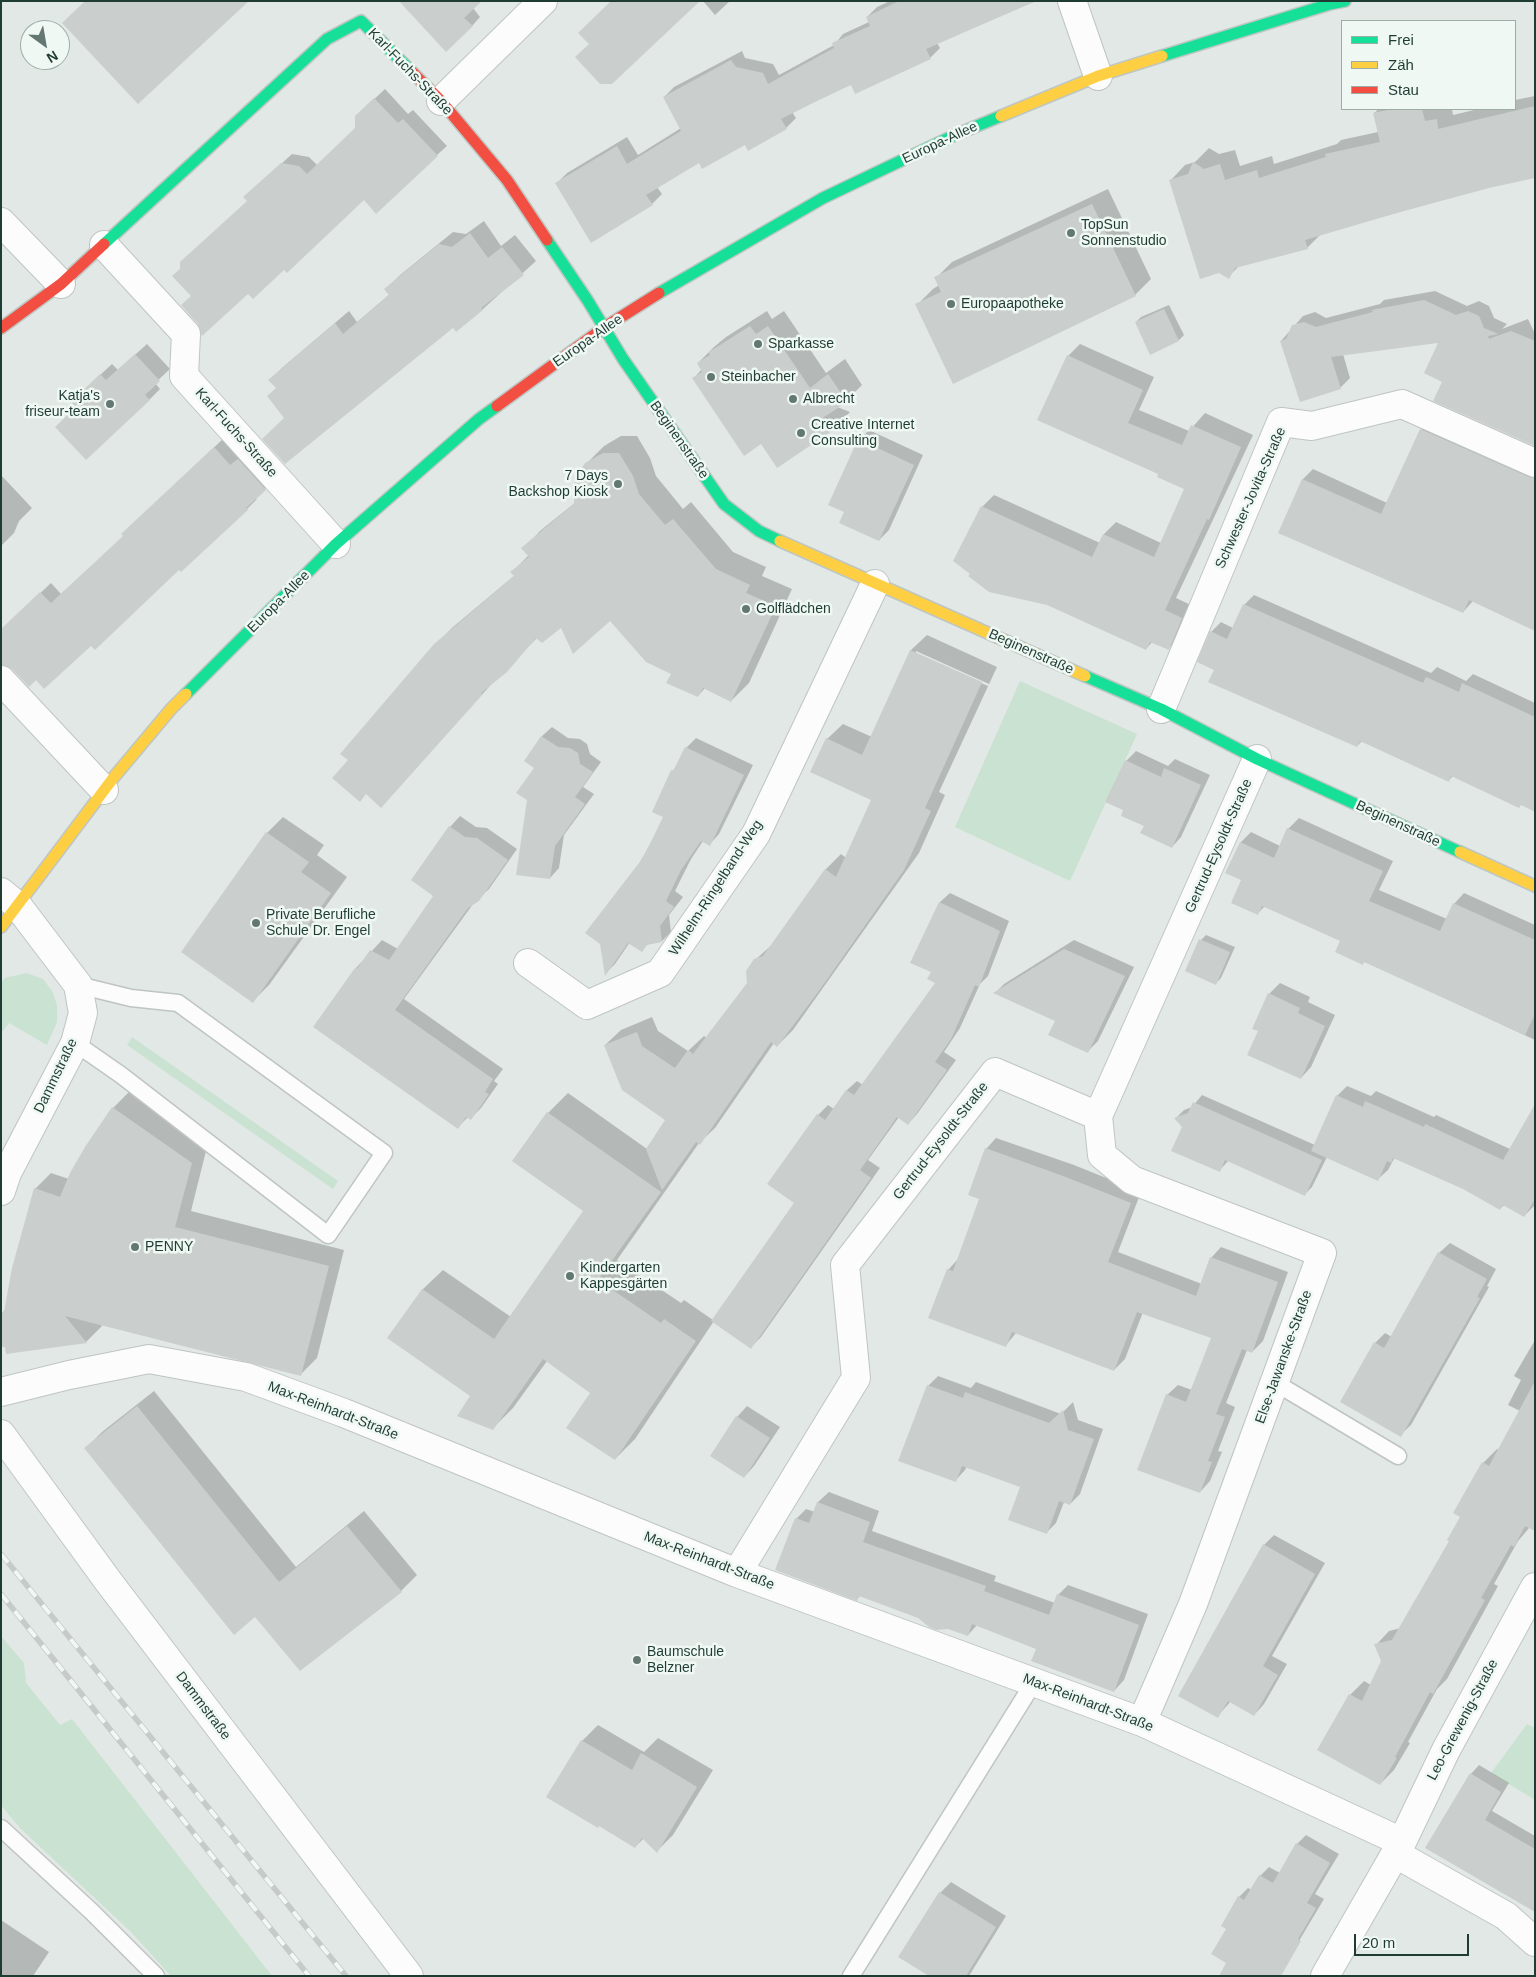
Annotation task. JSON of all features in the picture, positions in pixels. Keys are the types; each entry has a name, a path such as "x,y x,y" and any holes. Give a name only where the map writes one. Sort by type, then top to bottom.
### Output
{"street":[{"path":"441,101 544,1"},
{"path":"1072,1 1098,76"},
{"name":"Europa-Allee","path":"1,927 10,899 172,709 336,544 479,419 605,327 676,282 823,198 956,135 1098,76 1345,1"},
{"name":"Karl-Fuchs-Straße","path":"1,328 61,284 328,39 361,21 441,101 507,180 605,327"},
{"path":"1,222 61,284"},
{"name":"Karl-Fuchs-Straße","path":"104,245 186,334 184,376 336,544"},
{"name":"Beginenstraße","path":"605,327 623,359 724,504 759,531 1161,709 1257,759 1535,886"},
{"name":"Schwester-Jovita-Straße","path":"1161,709 1281,422 1312,426 1402,404 1535,463"},
{"name":"Wilhelm-Ringelband-Weg","path":"528,964 587,1005 660,973 756,834 875,584"},
{"path":"1,680 104,790"},
{"name":"Gertrud-Eysoldt-Straße","path":"737,1573 856,1378 845,1264 995,1072 1098,1116 1257,759"},
{"name":"Dammstraße","path":"1,1191 7,1173 75,1043 83,1013 78,985 10,899"},
{"name":"Else-Jawanske-Straße","path":"1098,1116 1102,1154 1132,1180 1322,1253 1193,1604 1142,1722"},
{"name":"Max-Reinhardt-Straße","path":"1,1392 69,1375 149,1359 246,1377 344,1413 737,1573 1142,1722 1399,1848"},
{"name":"Dammstraße","path":"1,1434 108,1581 409,1976"},
{"name":"Leo-Grewenig-Straße","path":"1325,1976 1399,1848 1446,1750 1535,1588"},
{"path":"1399,1848 1506,1916 1535,1942"}],"lane":[{"path":"75,1043 121,1075 328,1235 384,1152 178,1003 131,998 78,985"},
{"path":"1274,1382 1398,1456"},
{"path":"852,1976 1034,1682"},
{"path":"2,1830 92,1912 156,1976"}],"green space":[{"path":"1020,681 1137,734 1070,881 955,827"},
{"path":"26,973 43,979 52,991 57,1005 57,1022 47,1045 9,1023 1,1033 1,983 5,978"},
{"path":"132,1037 338,1181 333,1189 127,1045"},
{"path":"1,1636 24,1663 26,1683 60,1725 72,1719 272,1976 171,1976 131,1932 20,1828 1,1805"},
{"path":"1527,1724 1535,1728 1535,1800 1491,1773"}],"building":[{"path":"85,1 249,1 138,104 70,32 70,20 65,20"},
{"path":"399,1 482,1 464,18 473,26 446,52"},
{"path":"611,1 700,1 612,84 600,84 575,57 589,44 578,33"},
{"path":"899,1 1036,1 926,49 931,59 855,94 851,85 781,119 787,129 748,151 745,145 702,169 699,163 646,195 653,205 591,243 555,183 617,146 627,164 681,131 663,97 731,60 736,67 763,73 768,84 834,48 832,43 870,26 866,17"},
{"path":"374,98 398,123 403,119 438,156 376,214 364,200 287,273 284,270 253,299 248,294 202,336 198,324 181,305 191,296 172,276 180,269 180,262 247,201 243,197 281,163 299,166 307,174 355,128 355,116"},
{"path":"1535,106 1535,178 1489,188 1305,240 1308,249 1235,268 1229,279 1219,273 1200,279 1169,180 1188,174 1193,162 1204,169 1220,164 1225,180 1257,170 1259,178 1326,157 1325,154 1380,142 1373,113 1388,110 1422,110 1425,121 1437,119 1438,129"},
{"path":"1092,204 1136,296 953,384 915,304 941,292 934,277"},
{"path":"470,233 488,258 502,247 524,275 481,308 483,310 456,332 453,328 285,464 262,439 284,418 267,396 276,388 268,380 335,323 343,334 389,295 384,289 439,244 452,247"},
{"path":"1424,300 1456,315 1468,311 1479,316 1484,328 1498,334 1488,336 1489,339 1511,331 1535,341 1535,446 1433,401 1442,382 1424,373 1438,343 1331,357 1341,389 1300,402 1280,341 1286,339 1292,325 1304,322 1316,327 1373,312 1372,310"},
{"path":"1164,309 1179,341 1150,355 1135,322"},
{"path":"750,326 756,334 768,326 810,388 828,374 847,402 818,421 835,429 777,468 761,444 744,456 692,378 702,372 697,363 710,355 709,352"},
{"name":"Katja's friseur-team","path":"135,354 160,381 145,395 150,400 86,460 55,427 76,407 71,402 100,374 106,380"},
{"path":"1067,355 1143,390 1128,423 1182,445 1191,425 1241,447 1209,520 1207,519 1165,610 1182,618 1169,650 1150,642 1146,650 1047,605 989,592 968,576 970,574 953,561 981,506 1092,557 1103,534 1154,557 1184,489 1157,477 1158,474 1037,420"},
{"path":"1420,429 1535,478 1535,631 1469,600 1463,613 1278,533 1302,479 1381,514"},
{"path":"858,439 914,465 879,541 839,523 844,512 828,505"},
{"path":"214,447 230,465 238,459 266,490 246,508 248,510 181,572 179,570 95,650 91,646 44,689 36,680 29,687 12,669 1,665 1,629 40,592 51,603"},
{"path":"603,453 619,453 633,476 639,494 665,525 673,519 716,569 750,585 746,593 776,606 731,702 703,688 698,697 666,683 671,674 646,662 610,621 573,654 561,628 542,643 536,638 507,672 481,693 482,695 381,808 366,794 360,802 332,778 348,760 340,754 434,644 514,576 510,572 529,557 521,548 574,504 575,479 585,463"},
{"path":"1243,604 1423,683 1426,677 1459,692 1462,683 1535,717 1535,812 1521,805 1519,808 1451,776 1449,782 1360,741 1357,747 1208,682 1214,670 1197,662 1210,631 1227,639"},
{"path":"910,650 982,682 925,808 931,811 904,870 777,1047 771,1042 700,1145 696,1142 662,1190 646,1149 665,1120 622,1090 604,1045 637,1032 642,1046 675,1068 688,1050 693,1054 747,983 746,971 754,959 763,956 825,869 836,877 871,800 810,772 826,738 862,755"},
{"path":"541,736 558,747 570,748 578,753 580,764 593,772 575,797 585,804 555,846 550,879 516,875 527,800 516,793 534,768 524,761"},
{"path":"685,747 744,775 710,846 701,841 681,870 666,901 674,907 660,926 662,942 647,945 642,952 628,943 605,976 600,944 585,933 647,850 663,817 652,812 671,770 673,771"},
{"path":"1125,760 1161,777 1164,768 1201,785 1172,848 1140,833 1144,826 1121,816 1123,810 1105,802"},
{"path":"449,826 465,837 477,838 508,860 479,901 468,908 395,1010 493,1079 485,1092 489,1094 471,1120 466,1117 458,1129 313,1027 370,950 389,960 433,896 411,880"},
{"path":"1287,828 1383,871 1369,901 1440,931 1453,903 1535,940 1535,1014 1525,1035 1364,962 1363,965 1335,952 1340,941 1289,918 1262,906 1258,915 1231,903 1241,880 1225,873 1240,842 1274,858"},
{"name":"Private Berufliche Schule Dr. Engel","path":"266,832 309,862 301,872 331,893 253,1003 181,952"},
{"path":"939,902 1000,931 979,987 975,985 951,1039 935,1062 947,1070 908,1125 897,1117 860,1170 871,1178 751,1349 711,1321 794,1203 767,1184 817,1114 825,1120 846,1090 854,1095 935,983 927,979 931,972 910,963"},
{"path":"1199,939 1230,952 1216,985 1185,971"},
{"path":"1064,949 1125,976 1088,1053 1048,1035 1055,1021 993,993"},
{"path":"1268,993 1300,1008 1298,1013 1325,1026 1301,1079 1247,1055 1258,1031 1252,1029"},
{"path":"1336,1095 1363,1107 1365,1101 1424,1127 1425,1124 1503,1160 1535,1104 1535,1199 1524,1217 1503,1205 1500,1210 1463,1189 1393,1158 1391,1163 1387,1161 1378,1181 1311,1151"},
{"path":"1193,1102 1322,1160 1305,1196 1225,1160 1220,1172 1171,1151 1182,1127 1174,1118 1188,1113"},
{"name":"PENNY","path":"112,1107 192,1163 175,1227 329,1266 301,1376 65,1316 87,1343 6,1354 5,1347 1,1347 2,1312 4,1312 12,1268 34,1188 60,1197 70,1173 85,1147"},
{"name":"Kindergarten Kappesgärten","path":"547,1112 661,1192 598,1280 661,1323 664,1319 696,1341 615,1460 566,1428 590,1393 543,1359 493,1430 457,1416 470,1396 387,1338 422,1289 494,1339 583,1211 512,1161"},
{"path":"985,1148 1131,1203 1108,1262 1196,1296 1210,1257 1278,1282 1252,1353 1242,1349 1216,1414 1225,1417 1208,1461 1212,1462 1200,1493 1137,1470 1166,1394 1186,1402 1211,1338 1137,1312 1114,1371 1012,1332 1006,1347 928,1318 947,1269 953,1271 979,1199 968,1195"},
{"path":"1438,1252 1487,1279 1477,1297 1480,1298 1401,1437 1340,1402 1374,1342 1384,1348"},
{"path":"1535,1381 1535,1531 1525,1526 1514,1547 1511,1545 1481,1598 1485,1600 1433,1694 1430,1692 1395,1757 1397,1758 1380,1785 1317,1750 1349,1694 1362,1701 1381,1661 1374,1644 1392,1640 1449,1541 1447,1540 1460,1517 1453,1513 1482,1462 1489,1466"},
{"path":"927,1385 963,1398 965,1392 1049,1423 1063,1410 1068,1430 1094,1439 1070,1505 1059,1501 1047,1534 1008,1520 1020,1487 962,1466 956,1482 898,1461"},
{"path":"137,1406 279,1582 347,1526 402,1592 300,1671 255,1617 234,1635 84,1448"},
{"path":"736,1416 770,1438 744,1478 710,1456"},
{"path":"817,1502 870,1522 863,1542 986,1586 984,1591 1049,1615 1057,1594 1139,1625 1114,1692 1031,1661 1036,1649 972,1624 968,1636 948,1629 936,1630 918,1618 859,1596 857,1601 775,1570 795,1518 809,1523"},
{"path":"1263,1544 1315,1574 1263,1666 1278,1675 1254,1716 1228,1701 1218,1718 1178,1696"},
{"path":"581,1740 632,1770 641,1753 697,1787 657,1853 642,1838 635,1848 546,1797"},
{"path":"1470,1773 1501,1792 1485,1820 1535,1849 1535,1912 1425,1848"},
{"path":"1296,1843 1330,1863 1307,1903 1316,1908 1298,1939 1301,1941 1281,1976 1219,1976 1226,1963 1211,1954 1226,1929 1221,1926 1238,1896 1244,1900 1259,1875 1273,1883"},
{"path":"939,1892 996,1927 966,1976 929,1976 898,1957"}],"railway":[{"path":"1,1554 346,1976"},
{"path":"1,1594 309,1976"}],"traffic: fast":[{"path":"1162,56 1345,1"},
{"path":"104,244 327,39 361,21 409,69"},
{"path":"659,293 823,198 955,135 1001,116"},
{"path":"547,240 588,301 623,359 724,504 759,531 780,541"},
{"path":"186,694 336,544 479,419 497,406"},
{"path":"1085,676 1161,709 1257,759 1460,852"}],"traffic: slow":[{"path":"1001,116 1098,76 1162,56"},
{"path":"780,541 1085,676"},
{"path":"1,927 114,777 171,709 186,694"},
{"path":"1460,852 1535,886"}],"traffic: jam":[{"path":"409,69 441,101 507,180 547,240"},
{"path":"1,328 61,284 104,244"},
{"path":"497,406 605,327 659,293"}],"place":[{"name":"TopSun Sonnenstudio","path":"1071,233"},
{"name":"Europaapotheke","path":"951,304"},
{"name":"Sparkasse","path":"758,344"},
{"name":"Steinbacher","path":"711,377"},
{"name":"Albrecht","path":"793,399"},
{"name":"Katja's friseur-team","path":"110,404"},
{"name":"Creative Internet Consulting","path":"801,433"},
{"name":"7 Days Backshop Kiosk","path":"618,484"},
{"name":"Golflädchen","path":"746,609"},
{"name":"Private Berufliche Schule Dr. Engel","path":"256,923"},
{"name":"PENNY","path":"135,1247"},
{"name":"Kindergarten Kappesgärten","path":"570,1276"},
{"name":"Baumschule Belzner","path":"637,1660"}]}
